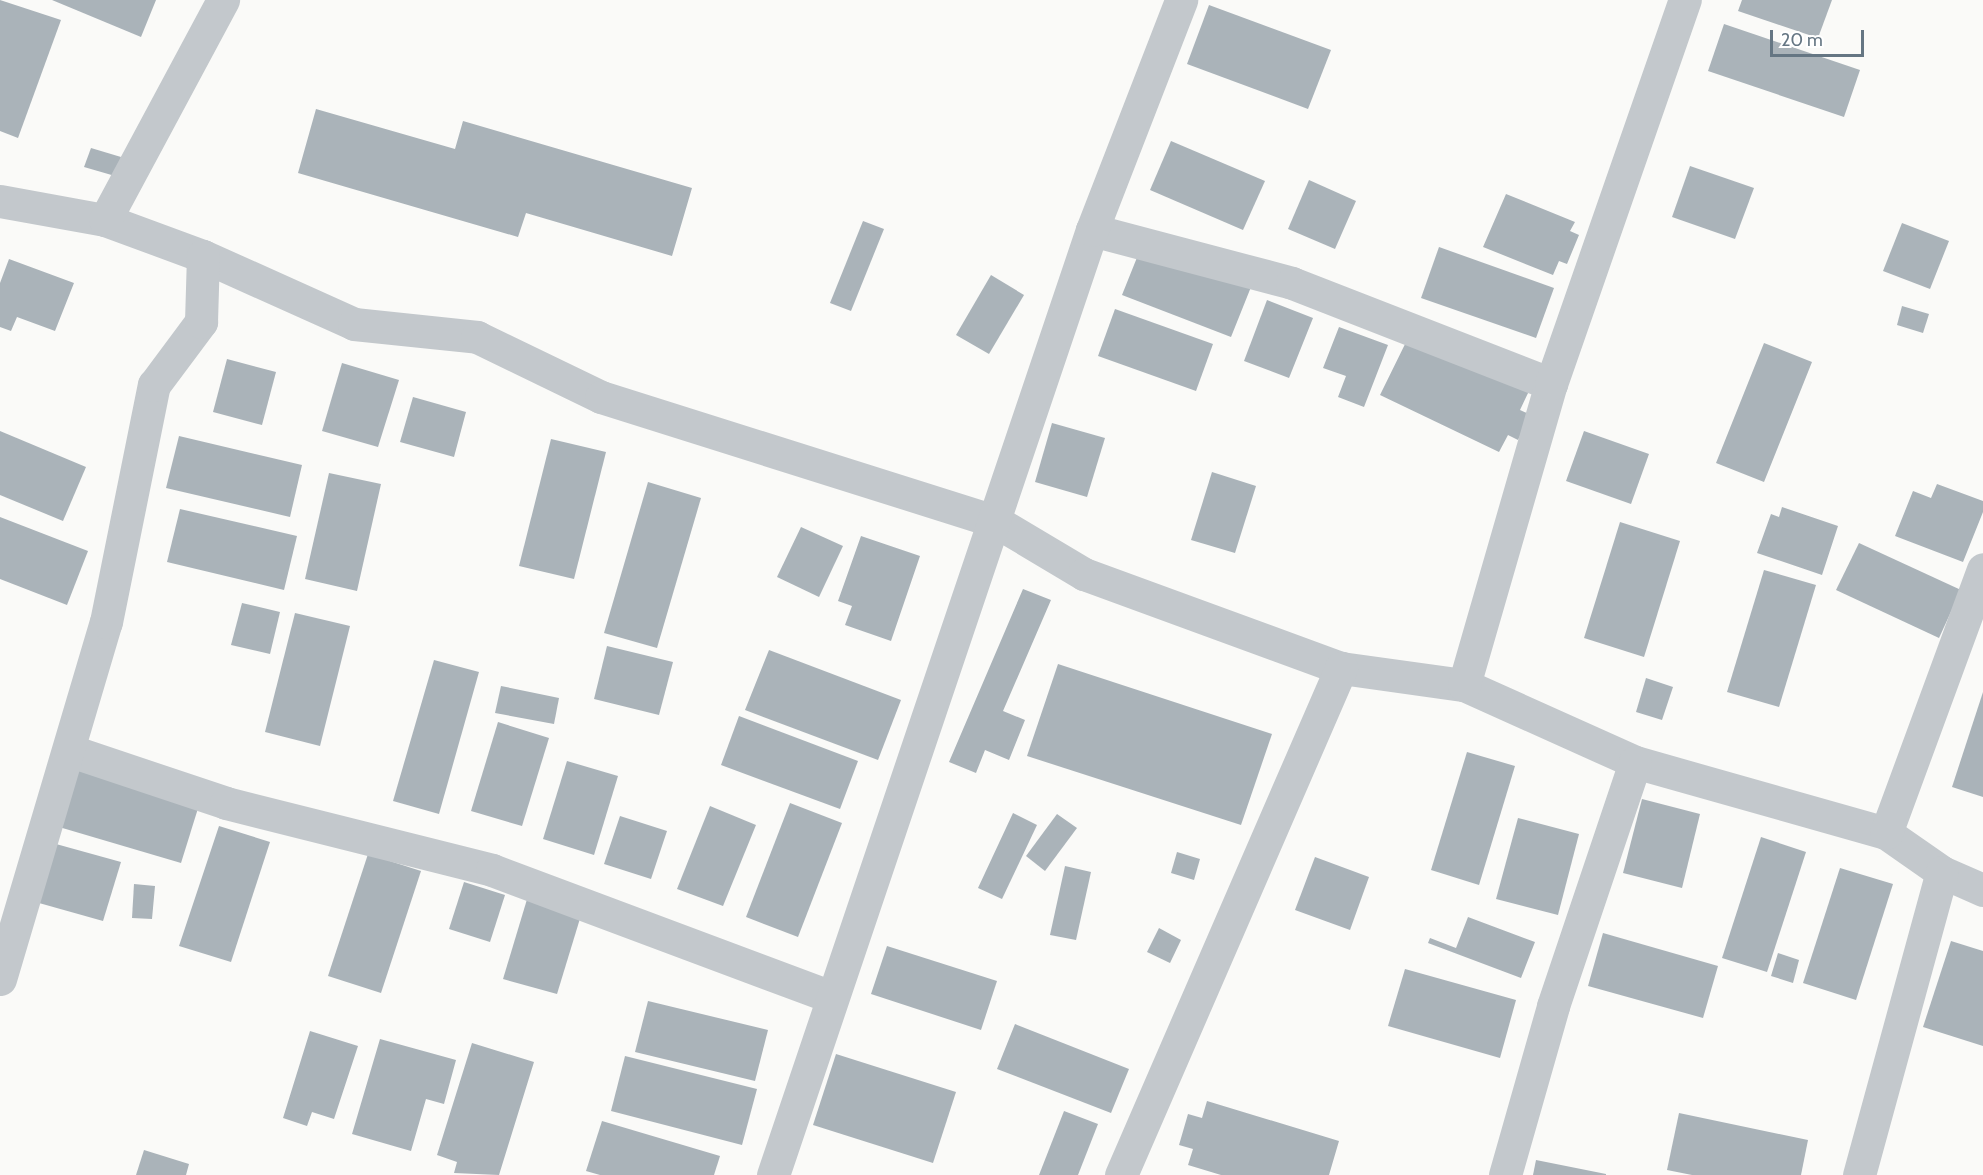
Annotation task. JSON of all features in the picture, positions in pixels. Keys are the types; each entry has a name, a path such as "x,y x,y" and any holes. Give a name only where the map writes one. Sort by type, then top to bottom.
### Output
{"street":[{"path":"105,220 223,0"},
{"path":"773,1175 1092,230 1181,0"},
{"path":"1464,685 1551,384 1685,0"},
{"path":"0,201 105,220 202,256 354,324 477,337 601,397 995,521 1084,574 1341,668 1464,685 1635,762 1886,833 1942,872 1983,890"},
{"path":"1092,230 1292,283 1551,384"},
{"path":"0,979 71,751 106,622 154,385 201,322 202,256"},
{"path":"1886,833 1983,569"},
{"path":"1121,1175 1341,668"},
{"path":"71,751 226,803 492,870 832,997"},
{"path":"1505,1175 1553,1006 1635,762"},
{"path":"1859,1175 1942,872"}],"building":[{"path":"0,0 61,20 18,138 0,131"},
{"path":"52,0 156,0 141,37"},
{"path":"1742,0 1832,0 1818,38 1738,11"},
{"path":"1209,5 1331,50 1308,109 1187,64"},
{"path":"1724,24 1860,70 1844,117 1708,71"},
{"path":"316,109 455,149 463,121 692,188 672,256 526,213 518,237 298,173"},
{"path":"1171,141 1265,181 1243,230 1150,190"},
{"path":"91,148 121,157 115,176 84,167"},
{"path":"1690,166 1754,188 1735,239 1672,217"},
{"path":"1309,180 1356,201 1335,249 1288,229"},
{"path":"1506,194 1575,222 1570,231 1579,235 1567,264 1559,261 1553,275 1483,247"},
{"path":"863,221 884,229 851,311 830,303"},
{"path":"1902,223 1949,241 1930,289 1883,271"},
{"path":"1142,245 1251,287 1231,337 1122,295"},
{"path":"1439,247 1554,288 1536,338 1421,298"},
{"path":"9,259 74,283 55,331 17,317 11,331 0,327 0,283"},
{"path":"991,275 1024,295 989,354 956,335"},
{"path":"1267,300 1313,318 1289,378 1244,361"},
{"path":"1902,306 1929,314 1923,333 1897,325"},
{"path":"1115,309 1213,344 1196,391 1098,356"},
{"path":"1339,327 1388,345 1364,407 1338,397 1346,376 1323,368"},
{"path":"1410,334 1529,391 1520,410 1531,415 1518,440 1508,435 1499,452 1380,395"},
{"path":"1764,343 1812,362 1764,482 1716,463"},
{"path":"227,359 276,372 262,425 213,412"},
{"path":"342,363 399,380 378,447 322,431"},
{"path":"413,397 466,412 454,457 400,442"},
{"path":"1052,423 1105,438 1087,497 1035,482"},
{"path":"0,431 86,467 63,521 0,495"},
{"path":"1584,431 1649,454 1631,504 1566,481"},
{"path":"179,436 302,465 290,517 166,488"},
{"path":"551,439 606,452 574,579 519,566"},
{"path":"1212,472 1256,486 1235,553 1191,540"},
{"path":"329,473 381,484 357,591 305,579"},
{"path":"648,482 701,498 657,648 604,633"},
{"path":"1937,484 1983,501 1983,512 1963,562 1895,536 1913,491 1931,498"},
{"path":"1782,507 1838,526 1822,575 1757,553 1771,514 1779,517"},
{"path":"180,509 297,536 284,590 167,562"},
{"path":"0,517 88,551 67,605 0,579"},
{"path":"1620,522 1680,541 1644,657 1584,638"},
{"path":"801,527 843,546 819,597 777,577"},
{"path":"861,536 920,556 891,641 845,625 852,606 838,601"},
{"path":"1859,543 1961,590 1939,638 1836,590"},
{"path":"1764,570 1816,585 1779,707 1727,692"},
{"path":"1023,589 1051,600 1003,711 1025,720 1009,760 985,750 976,773 949,762"},
{"path":"242,603 280,612 270,654 231,645"},
{"path":"295,613 350,626 320,746 265,732"},
{"path":"607,646 673,662 659,715 594,699"},
{"path":"769,650 901,700 878,760 745,710"},
{"path":"434,660 479,672 439,814 393,801"},
{"path":"1058,664 1272,734 1241,825 1027,756"},
{"path":"1646,678 1673,687 1662,720 1636,712"},
{"path":"501,686 559,698 554,724 495,713"},
{"path":"1983,692 1983,797 1952,787"},
{"path":"739,716 858,761 840,809 721,765"},
{"path":"498,722 549,738 522,826 471,811"},
{"path":"1467,752 1515,766 1479,885 1431,870"},
{"path":"567,761 618,776 594,855 543,839"},
{"path":"77,767 200,802 181,863 59,827"},
{"path":"1642,799 1700,814 1682,888 1623,873"},
{"path":"790,803 842,823 798,937 746,917"},
{"path":"710,806 756,825 723,906 677,889"},
{"path":"1013,813 1037,825 1002,899 978,888"},
{"path":"1057,814 1077,828 1045,871 1026,856"},
{"path":"620,816 667,831 651,879 604,864"},
{"path":"1518,818 1579,834 1558,915 1496,899"},
{"path":"219,826 270,842 231,962 179,946"},
{"path":"1761,837 1806,852 1767,972 1722,958"},
{"path":"56,844 121,862 103,921 39,903"},
{"path":"1177,852 1200,859 1194,880 1171,873"},
{"path":"368,854 421,871 381,993 328,976"},
{"path":"1315,857 1369,877 1350,930 1295,910"},
{"path":"1065,866 1091,872 1076,940 1050,935"},
{"path":"1840,868 1893,884 1856,1000 1803,983"},
{"path":"464,882 505,895 490,942 449,929"},
{"path":"134,884 155,886 152,919 132,918"},
{"path":"528,896 582,912 557,994 503,979"},
{"path":"1468,917 1535,942 1521,978 1428,943 1430,938 1456,948"},
{"path":"1159,928 1181,940 1170,963 1147,952"},
{"path":"1603,933 1718,966 1703,1018 1588,986"},
{"path":"1951,941 1983,951 1983,1046 1923,1027"},
{"path":"887,946 997,981 981,1030 871,994"},
{"path":"1778,953 1799,960 1793,983 1771,976"},
{"path":"1405,969 1516,1000 1500,1058 1388,1026"},
{"path":"648,1001 768,1030 755,1081 635,1052"},
{"path":"1015,1024 1129,1069 1111,1113 997,1069"},
{"path":"310,1031 358,1046 334,1119 312,1112 307,1126 283,1118"},
{"path":"380,1039 456,1060 444,1104 426,1099 411,1151 352,1134"},
{"path":"472,1043 534,1062 499,1175 454,1173 457,1162 437,1155"},
{"path":"836,1054 956,1092 933,1163 813,1125"},
{"path":"625,1056 757,1089 742,1145 611,1111"},
{"path":"1207,1101 1339,1141 1329,1175 1221,1175 1188,1165 1193,1149 1179,1145 1188,1114 1202,1118"},
{"path":"1064,1111 1098,1124 1078,1175 1039,1175"},
{"path":"1679,1113 1808,1140 1801,1175 1692,1175 1667,1170"},
{"path":"602,1121 720,1156 714,1175 600,1175 586,1171"},
{"path":"144,1150 189,1164 186,1175 136,1175"},
{"path":"1536,1160 1606,1174 1606,1175 1533,1175"}]}
